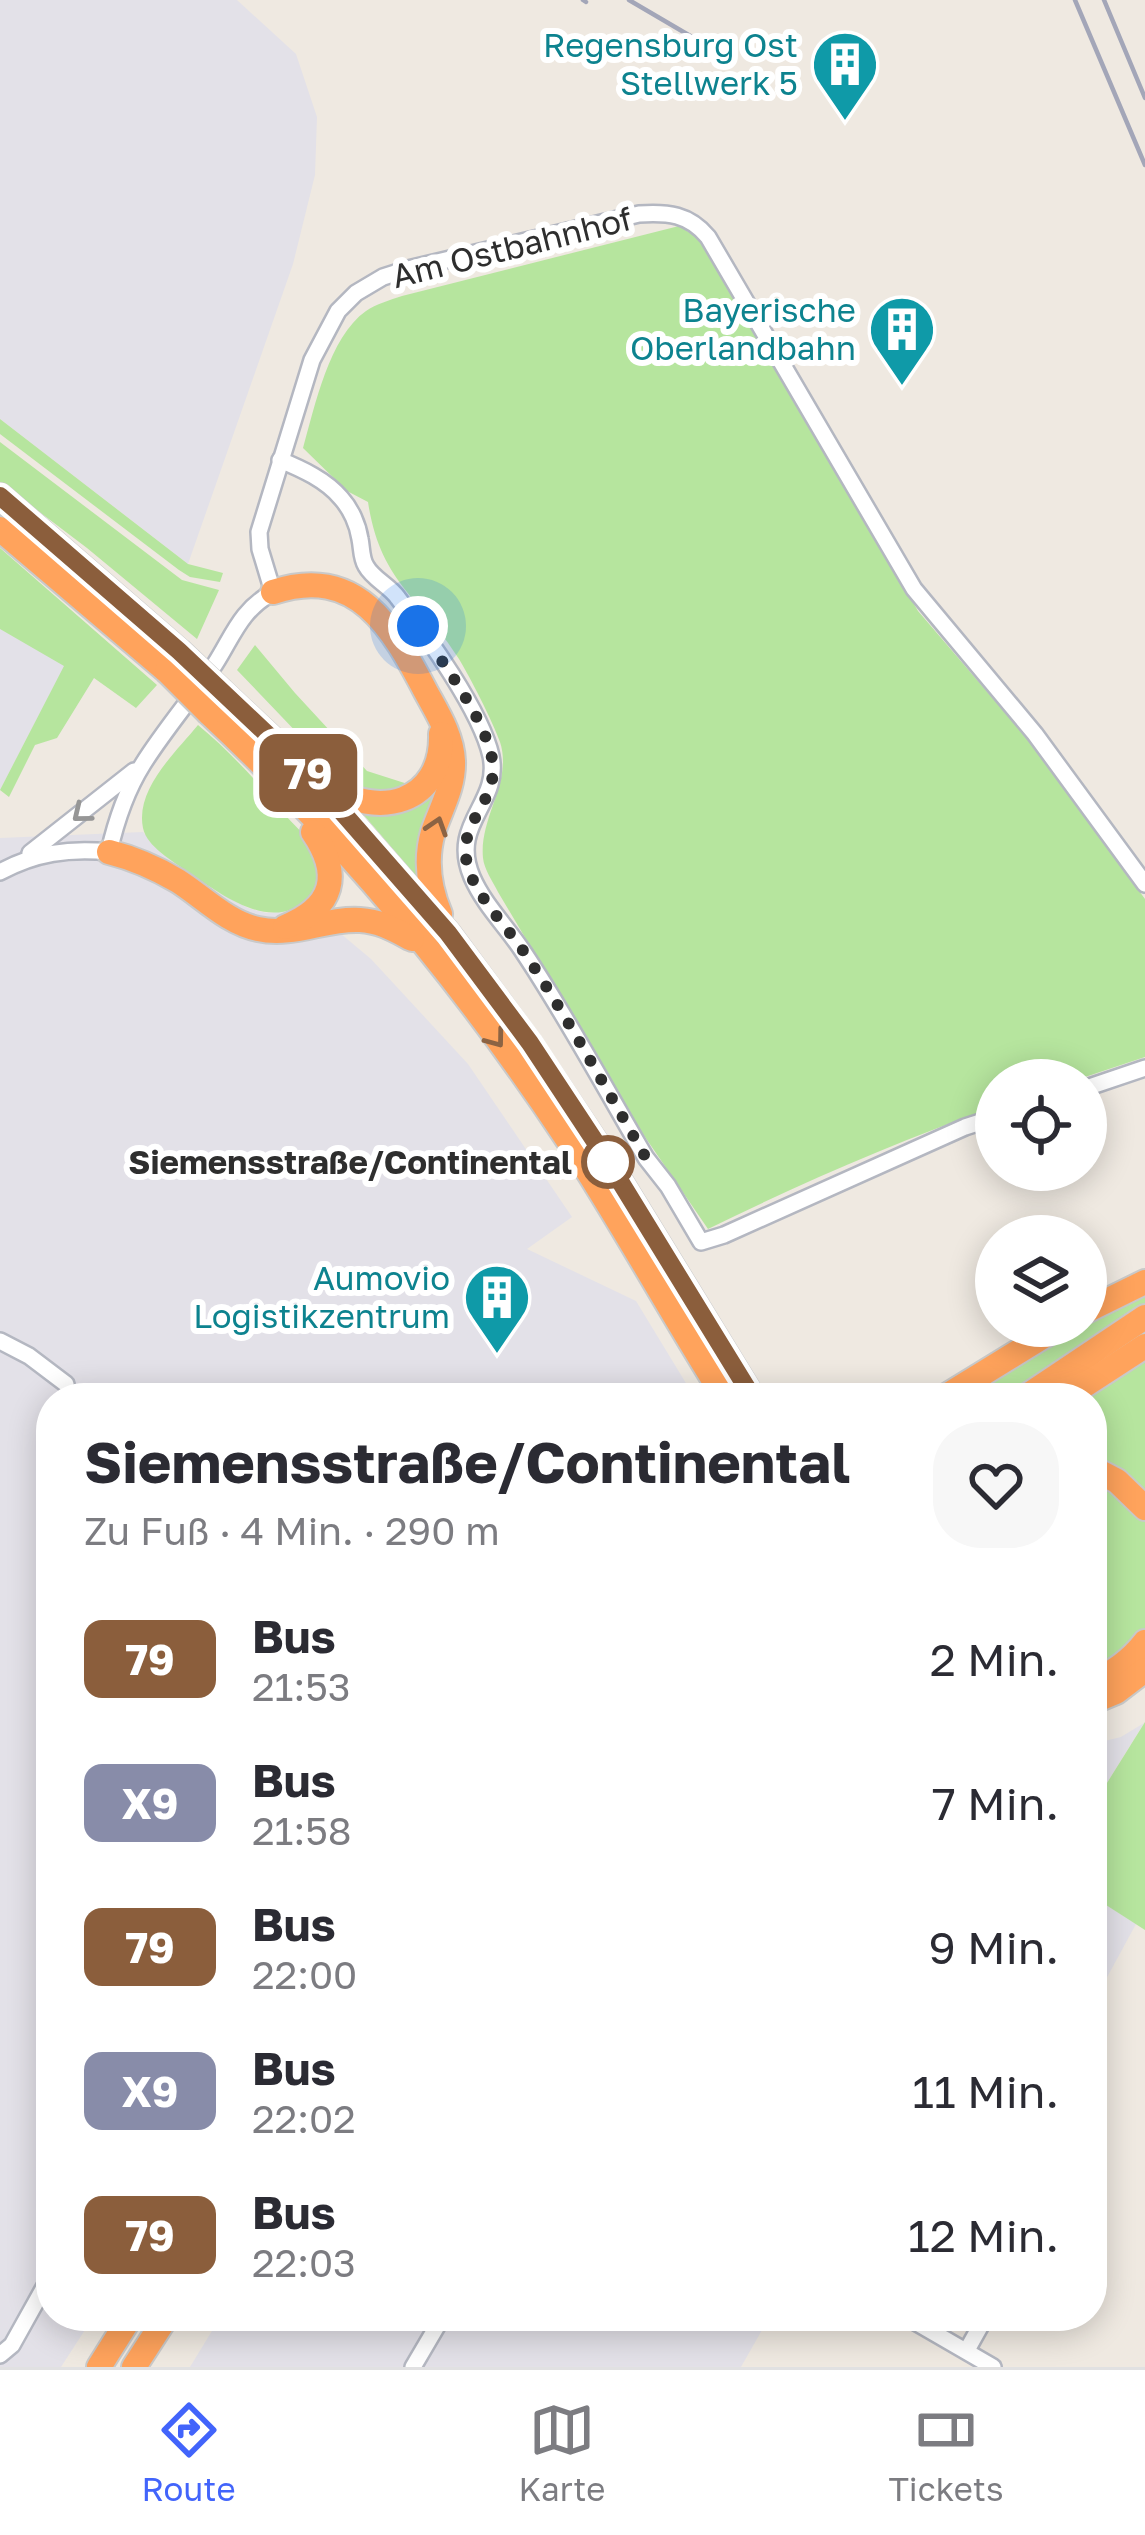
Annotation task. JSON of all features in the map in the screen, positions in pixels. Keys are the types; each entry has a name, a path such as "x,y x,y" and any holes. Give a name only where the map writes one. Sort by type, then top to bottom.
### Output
{"highway":[{"path":"0,496 215,702 425,946 566,1137 713,1383"},
{"path":"0,529 173,661"},
{"path":"273,592 309,584 344,591 368,605 392,631 441,720 452,743 454,765 433,834 429,870 430,886 448,933"},
{"path":"215,702 336,792 382,805 420,790 433,775 441,720"},
{"path":"307,772 448,933 530,1043 744,1383"},
{"path":"273,931 301,920 320,904 331,867 326,851 286,790"},
{"path":"109,852 175,879 253,928 291,932 360,920 383,924 425,946"},
{"path":"662,1250 734,1383"},
{"path":"1107,1301 1145,1282"},
{"path":"1046,1383 1145,1317"},
{"path":"1088,1383 1145,1346"},
{"path":"967,1383 1026,1347"},
{"path":"1107,1476 1145,1508"},
{"path":"1107,1674 1145,1642"},
{"path":"1107,1696 1145,1670"},
{"path":"99,2367 122,2331"},
{"path":"134,2367 157,2331"}],"street":[{"name":"Am Ostbahnhof","path":"273,592 260,532 280,460 322,336 338,311 367,285 408,269 639,214 671,214 689,220 708,237 914,589 1035,734 1145,884"},
{"path":"280,460 304,470 338,494 350,509 367,568 395,593 466,698 491,754 493,774 465,845 475,884 525,954 701,1242 975,1124"},
{"path":"19,862 65,850 109,852 117,819 142,765 242,616 273,592"},
{"path":"0,872 142,765"},
{"path":"1107,1081 1145,1068"},
{"path":"0,1342 29,1356 65,1383"},
{"path":"0,2355 12,2345 36,2302"},
{"path":"413,2367 434,2331"},
{"path":"932,2331 993,2367"},
{"path":"967,2350 978,2331"}],"shaded area":[{"path":"0,0 237,0 296,54 317,117 315,175 293,264 188,564 0,419"},
{"path":"0,629 65,665 0,790"},
{"path":"143,832 162,854 248,908 266,913 289,911 304,903 371,959 468,1064 572,1217 527,1249 636,1301 686,1383 36,1383 36,2331 84,2331 61,2367 0,2367 0,838"},
{"path":"1144,1723 1107,1783 1107,1740"},
{"path":"1107,1906 1136,1924 1107,1977"},
{"path":"212,2331 761,2331 741,2367 190,2367"}],"green space":[{"path":"679,226 695,236 712,256 918,611 1025,736 1145,899 1145,1057 1107,1070 1107,1059 975,1059 975,1115 850,1164 708,1229 632,1118 487,871 483,843 503,757 475,688 392,570 368,502 347,491 303,448 318,393 342,337 370,309 402,296"},
{"path":"0,419 188,564 223,573 220,582 190,577 179,570 0,434"},
{"path":"0,442 182,580 219,590 197,639 0,482"},
{"path":"0,548 157,685 136,708 94,678 57,738 35,745 9,797 0,790 64,666 0,629"},
{"path":"255,645 367,771 414,786 386,797 346,784 237,670"},
{"path":"198,725 245,769 313,848 318,881 296,907 264,912 232,900 168,858 145,835 142,813 151,785"},
{"path":"445,770 418,878 362,813 389,814"},
{"path":"1145,1294 1145,1305 1107,1330 1107,1312"},
{"path":"1049,1347 1082,1347 1028,1383 992,1383"},
{"path":"1145,1358 1145,1495 1107,1470 1106,1383"},
{"path":"1107,1488 1131,1504 1145,1522 1145,1628 1131,1648 1107,1663"},
{"path":"1145,1722 1145,1930 1107,1906 1107,1783"}],"railway":[{"path":"629,0 704,44"},
{"path":"1075,0 1145,165"},
{"path":"1104,0 1145,98"}],"bus line":[{"name":"79","path":"0,496 179,651 307,772 448,933 530,1043 602,1152 744,1383"}],"place":[{"name":"Regensburg Ost Stellwerk 5","path":"845,123"},
{"name":"Bayerische Oberlandbahn","path":"902,388"},
{"name":"Siemensstraße/Continental","path":"608,1162"},
{"name":"Aumovio Logistikzentrum","path":"497,1356"}],"route":[{"path":"418,626 466,698 491,754 488,794 465,845 475,884 525,954 646,1158 608,1162"}]}
